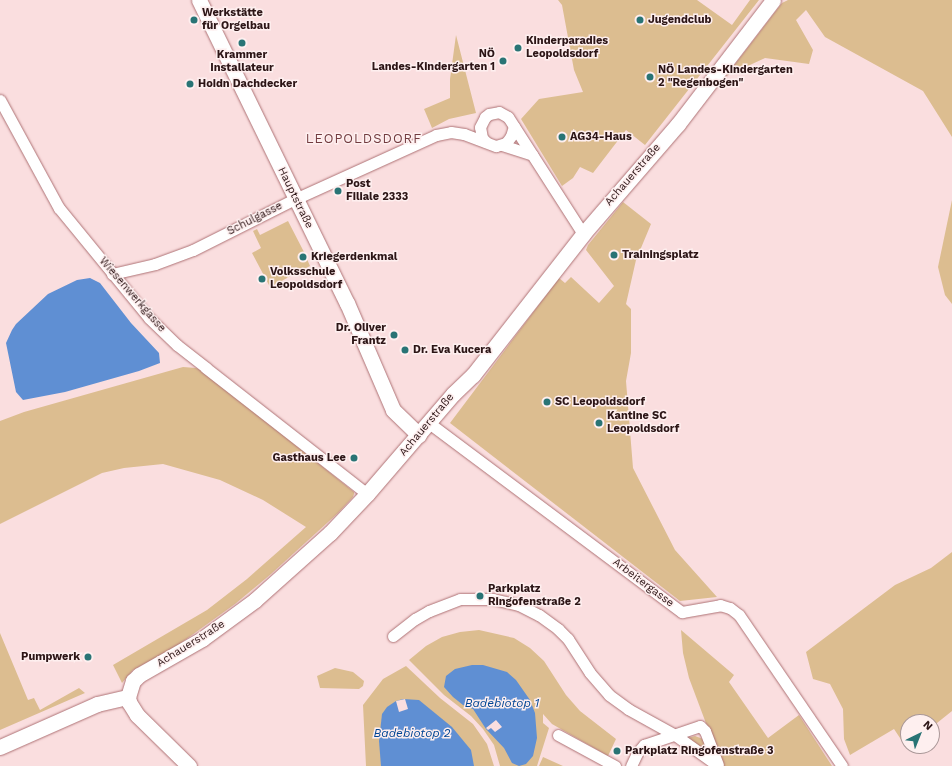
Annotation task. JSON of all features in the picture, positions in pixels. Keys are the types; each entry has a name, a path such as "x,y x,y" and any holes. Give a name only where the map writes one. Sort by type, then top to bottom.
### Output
{"street":[{"name":"Hauptstraße","path":"199,0 347,304 388,398 401,404 424,428"},
{"name":"Achauerstraße","path":"128,697 133,681 139,675 202,639 254,600 330,533 367,494 453,394 473,375 583,234 678,124 773,0"},
{"name":"Wiesenwerkgasse","path":"0,100 59,208 148,318 177,345 367,494"},
{"path":"486,142 482,138 480,127 481,121 489,114 499,112 504,114 514,126 583,234"},
{"path":"502,145 511,136 514,126"},
{"name":"Schulgasse","path":"112,274 155,264 193,250 296,199 436,135 451,132 464,134 491,145 502,145 532,155"},
{"name":"Arbeitergasse","path":"424,428 682,612 720,605 730,608 739,615 842,766"},
{"path":"392,636 415,619 429,611 460,599 493,599 519,605 558,629 568,639 590,673 609,695 628,709 675,735 718,765"},
{"path":"0,747 97,704 128,697 129,702 137,715 189,766"},
{"path":"631,766 637,753 644,745 700,726 705,731 718,765"},
{"path":"558,735 615,766"}],"shaded area":[{"path":"558,0 697,0 732,25 750,0 759,0 645,145 626,130 593,173 580,167 573,178 562,186 521,119 539,99 583,92 574,70 562,5"},
{"path":"788,0 952,0 952,137 923,91 825,37 806,10 796,20 813,50 809,64 765,58 726,76 782,3"},
{"path":"456,35 476,113 449,119 432,128 424,109 450,98 450,79"},
{"path":"952,200 952,304 945,295 938,267"},
{"name":"SC Leopoldsdorf","path":"623,202 651,224 636,260 626,304 631,309 631,353 626,381 633,468 675,550 717,597 680,601 450,423 559,278 565,283 571,277 599,303 614,286 586,250 588,245"},
{"path":"288,221 304,252 298,255 302,262 307,259 310,266 270,287 252,253 261,248 253,231 257,229 260,235"},
{"path":"183,367 196,368 203,371 354,492 354,494 338,513 271,574 235,604 174,648 133,670 122,683 113,665 207,610 247,579 306,527 263,500 220,480 163,464 124,468 102,473 0,524 0,421 24,412"},
{"path":"952,552 952,711 940,721 940,714 900,714 900,738 894,729 850,755 844,739 843,709 830,684 813,679 806,652 895,585 931,568"},
{"path":"479,630 514,638 530,648 544,661 566,695 580,711 616,739 608,756 552,724 543,714 543,723 549,728 537,766 500,766 494,745 483,729 471,716 444,695 409,660 426,646 442,637 460,632"},
{"path":"681,630 734,675 729,682 768,738 799,715 832,766 722,766 689,678 683,653"},
{"path":"0,633 28,700 34,698 40,710 79,688 85,693 0,730"},
{"path":"406,666 440,698 473,724 487,744 494,766 366,766 363,705 383,679"},
{"path":"335,668 353,672 364,681 363,686 359,689 320,688 317,676"},
{"path":"695,736 703,739 707,752 688,738"},
{"path":"543,757 563,766 539,766"}],"water":[{"path":"90,278 100,283 131,323 159,353 160,363 139,371 65,392 23,400 16,392 6,343 12,330 16,324 48,294 77,280"},
{"name":"Badebiotop 1","path":"472,665 483,665 507,672 516,680 530,700 535,713 537,738 533,756 526,764 519,766 512,763 504,748 486,729 473,709 463,705 444,687 446,676 455,669"},
{"name":"Badebiotop 2","path":"403,699 419,700 452,727 471,750 474,766 381,766 379,741 382,714 387,707 396,701"}],"pier":[{"path":"405,699 408,709 399,712 396,701"},
{"path":"496,720 502,727 495,732 491,728 488,730 486,728"}],"place":[{"name":"Werkstätte für Orgelbau","path":"194,20"},
{"name":"Jugendclub","path":"640,20"},
{"name":"Krammer Installateur","path":"242,43"},
{"name":"Kinderparadies Leopoldsdorf","path":"518,48"},
{"name":"NÖ Landes-Kindergarten 1","path":"503,61"},
{"name":"NÖ Landes-Kindergarten 2 \"Regenbogen\"","path":"650,77"},
{"name":"Hoidn Dachdecker","path":"190,84"},
{"name":"AG34-Haus","path":"562,137"},
{"name":"Post Filiale 2333","path":"338,191"},
{"name":"Trainingsplatz","path":"614,255"},
{"name":"Kriegerdenkmal","path":"303,257"},
{"name":"Volksschule Leopoldsdorf","path":"262,279"},
{"name":"Dr. Oliver Frantz","path":"394,335"},
{"name":"Dr. Eva Kucera","path":"405,350"},
{"name":"SC Leopoldsdorf","path":"547,402"},
{"name":"Kantine SC Leopoldsdorf","path":"599,423"},
{"name":"Gasthaus Lee","path":"354,458"},
{"name":"Parkplatz Ringofenstraße 2","path":"480,596"},
{"name":"Pumpwerk","path":"88,657"},
{"name":"Parkplatz Ringofenstraße 3","path":"617,751"}],"district":[{"name":"LEOPOLDSDORF","path":"364,139"}]}
